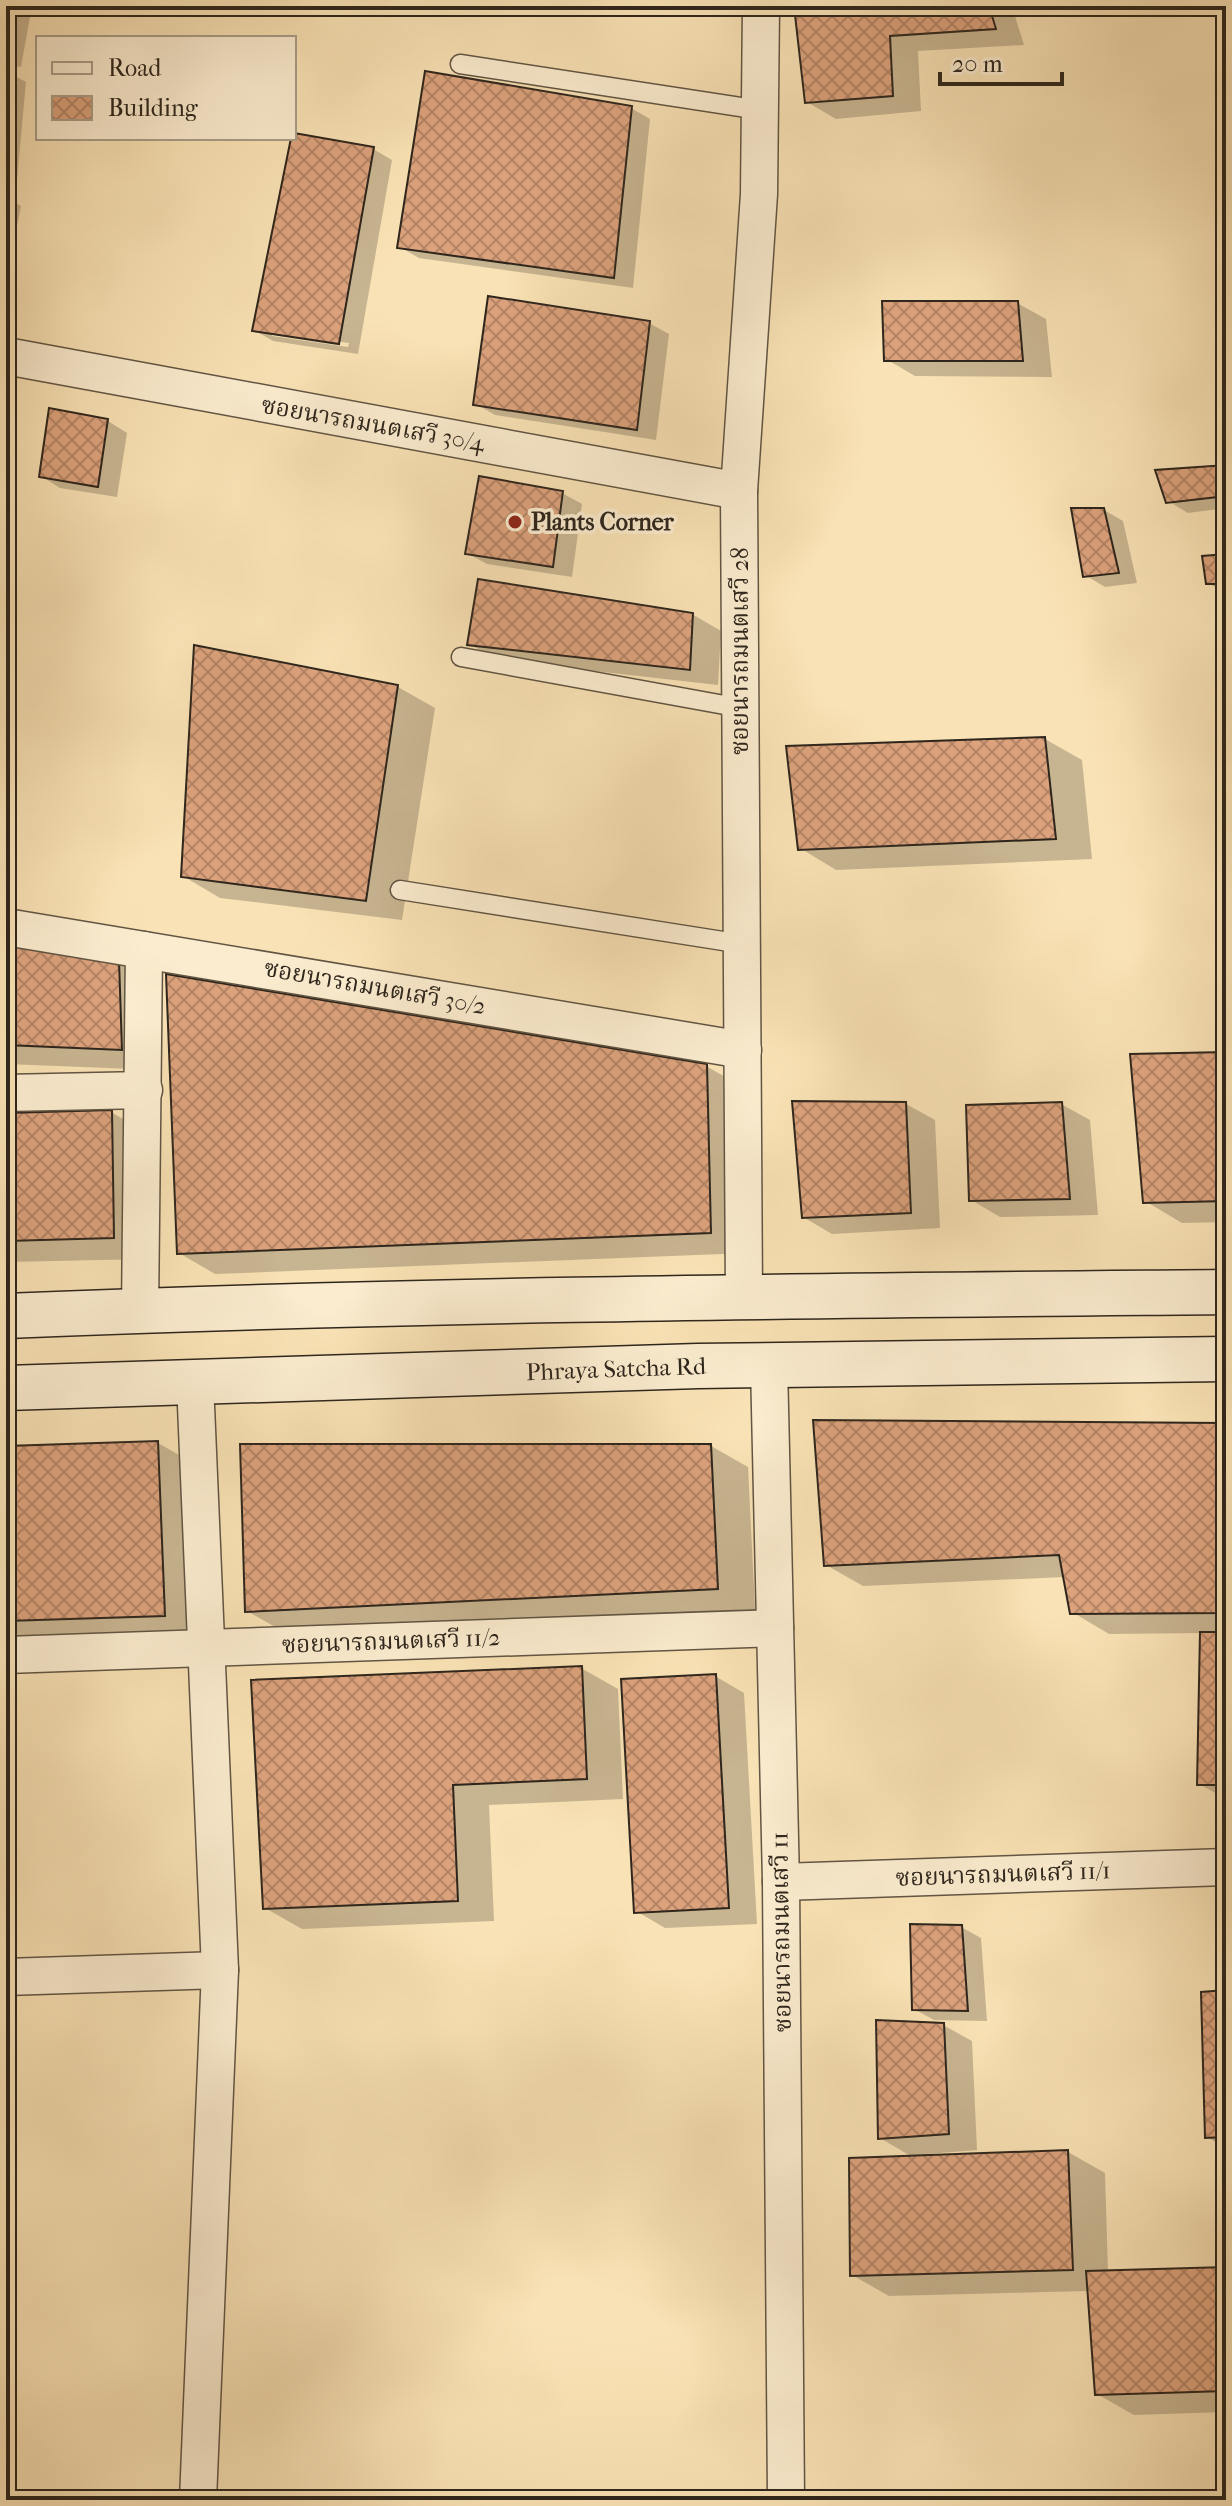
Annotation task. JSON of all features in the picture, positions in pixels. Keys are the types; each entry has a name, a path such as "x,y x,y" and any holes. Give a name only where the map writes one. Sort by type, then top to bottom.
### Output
{"main road":[{"path":"6,1316 693,1297 1226,1292"},
{"path":"846,1296 846,1364"},
{"path":"693,1297 698,1366"},
{"name":"Phraya Satcha Rd","path":"6,1388 698,1366 1226,1359"}],"street":[{"name":"ซอยนารถมนตเสวี 28","path":"744,1296 739,491 759,194 761,6"},
{"name":"ซอยนารถมนตเสวี 30/4","path":"6,356 739,491"},
{"name":"ซอยนารถมนตเสวี 30/2","path":"6,927 743,1050"},
{"path":"140,1311 144,950"},
{"path":"6,1093 144,1090"},
{"name":"ซอยนารถมนตเสวี 11","path":"769,1365 781,1882 786,2500"},
{"path":"195,1382 220,1970 198,2500"},
{"name":"ซอยนารถมนตเสวี 11/2","path":"6,1655 775,1628"},
{"name":"ซอยนารถมนตเสวี 11/1","path":"781,1882 1226,1867"},
{"path":"6,1977 220,1970"}],"lane":[{"path":"460,64 760,110"},
{"path":"461,657 741,708"},
{"path":"400,890 742,944"}],"building":[{"path":"794,6 989,6 996,29 890,36 893,96 805,103"},
{"path":"425,71 632,106 614,278 397,248"},
{"path":"296,133 374,147 339,344 252,331 291,140 296,140"},
{"path":"488,296 650,321 637,430 473,405"},
{"path":"882,301 1018,301 1023,361 884,361"},
{"path":"49,408 108,419 98,487 39,477"},
{"path":"1226,465 1226,496 1166,503 1155,470"},
{"name":"Plants Corner","path":"479,476 563,491 553,567 465,554"},
{"path":"1071,508 1104,508 1119,573 1083,577"},
{"path":"1226,554 1226,584 1206,584 1202,556"},
{"path":"478,579 693,613 690,670 467,645"},
{"path":"194,645 398,685 366,901 181,877"},
{"path":"1045,737 1056,839 798,850 786,746"},
{"path":"6,941 119,960 122,1050 6,1045"},
{"path":"166,974 707,1064 711,1233 177,1254"},
{"path":"1226,1052 1226,1201 1143,1203 1130,1054"},
{"path":"792,1101 906,1102 911,1213 802,1218"},
{"path":"1062,1102 1070,1199 969,1201 966,1105"},
{"path":"112,1110 114,1238 6,1241 6,1113"},
{"path":"813,1420 1226,1423 1226,1613 1070,1614 1059,1555 824,1566"},
{"path":"158,1441 165,1616 6,1621 6,1446"},
{"path":"240,1444 711,1444 718,1589 245,1612"},
{"path":"1200,1632 1226,1632 1226,1785 1197,1785"},
{"path":"582,1666 587,1779 453,1785 458,1901 263,1909 251,1680"},
{"path":"716,1674 729,1908 634,1913 621,1679"},
{"path":"910,1924 962,1925 968,2011 912,2010"},
{"path":"1226,1990 1226,2137 1205,2138 1201,1992"},
{"path":"876,2020 944,2023 949,2134 878,2139"},
{"path":"1068,2150 1073,2270 850,2276 849,2158"},
{"path":"1226,2267 1226,2391 1095,2395 1086,2271"}],"place":[{"name":"Plants Corner","path":"515,522"}]}
